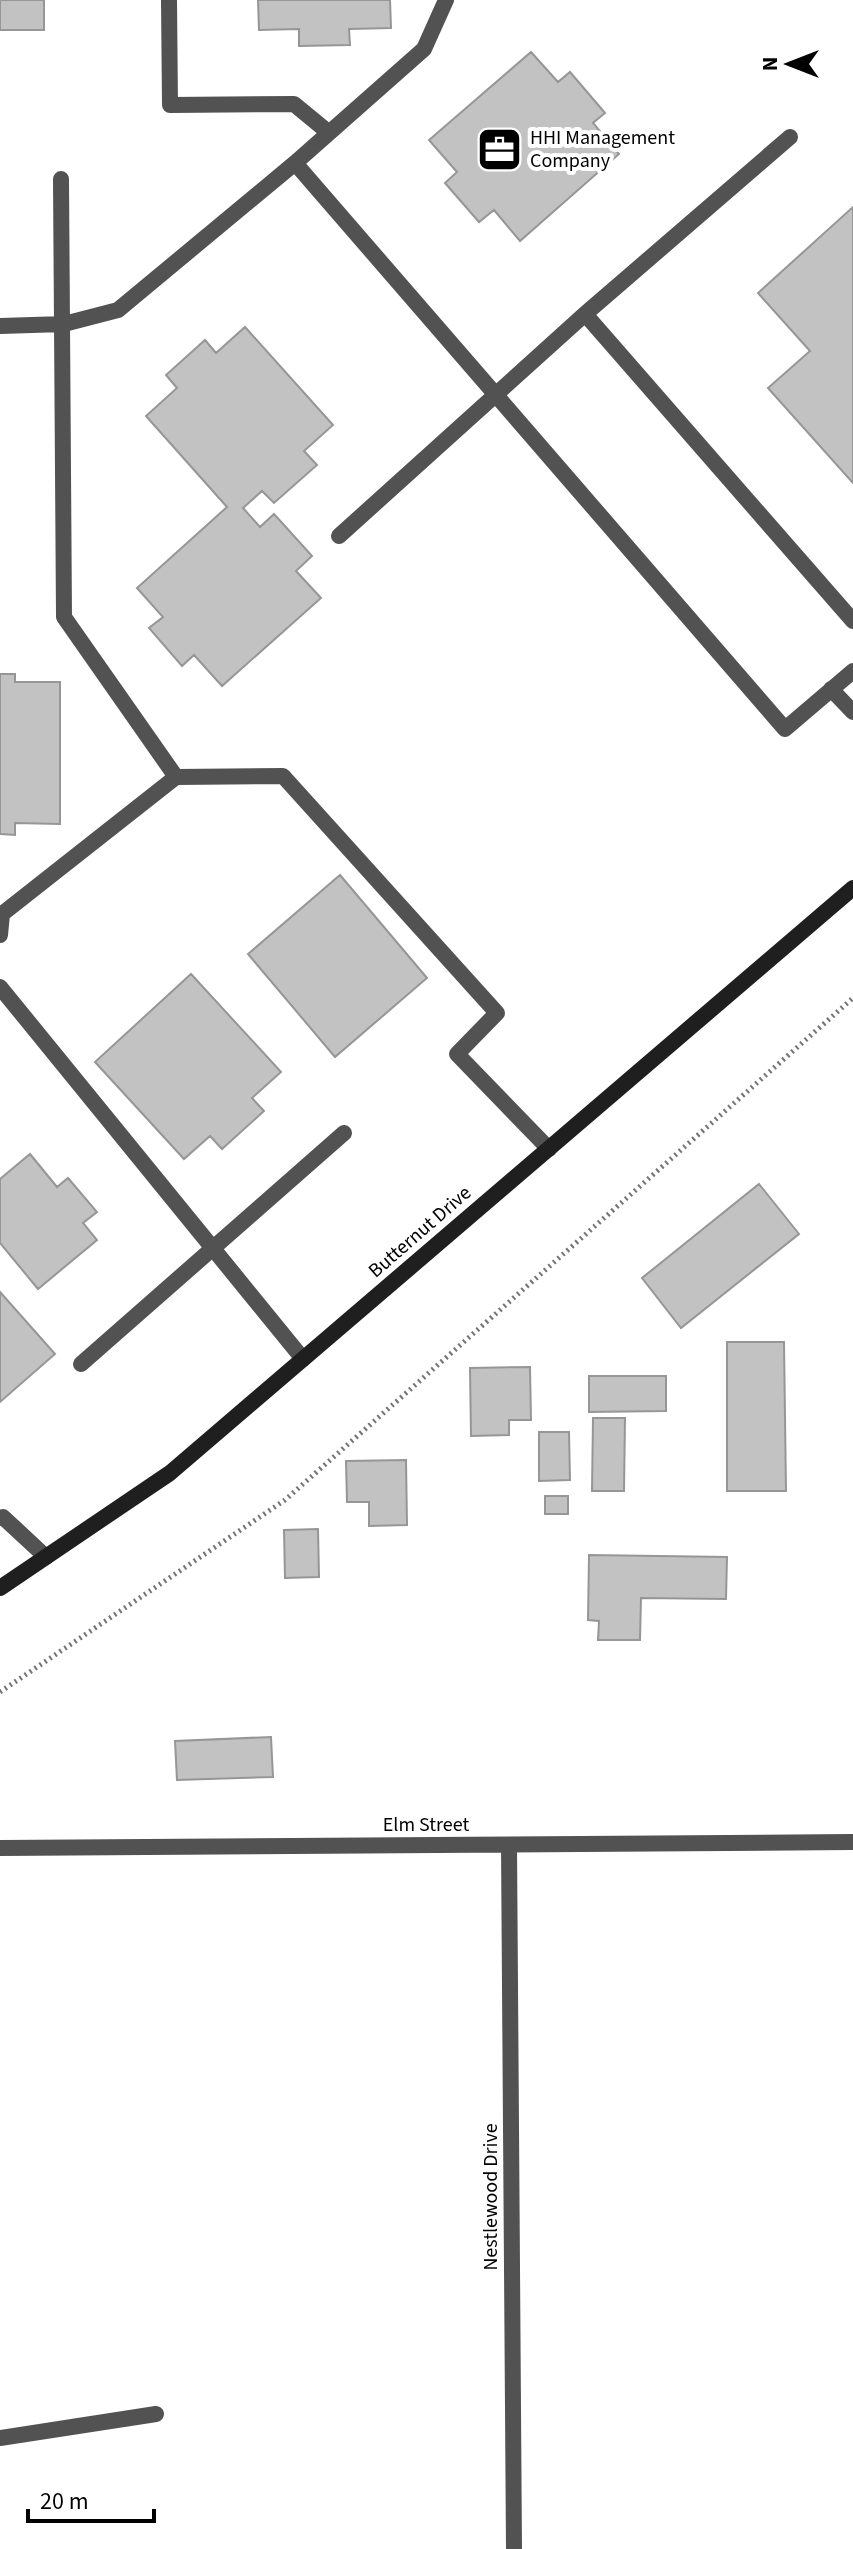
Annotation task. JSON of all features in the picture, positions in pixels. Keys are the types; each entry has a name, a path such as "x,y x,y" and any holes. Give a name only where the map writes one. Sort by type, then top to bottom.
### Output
{"main road":[{"name":"Butternut Drive","path":"0,1588 170,1473 853,888"}],"street":[{"path":"169,0 170,105 294,104 328,132"},
{"path":"0,326 64,324 118,310 295,163 424,49 446,0"},
{"path":"339,536 585,314 790,137"},
{"path":"295,163 785,729 853,671"},
{"path":"61,179 64,617 176,777"},
{"path":"585,314 853,621"},
{"path":"831,689 853,712"},
{"path":"0,935 1,914 176,777 283,776 497,1013 457,1054 549,1149"},
{"path":"0,987 303,1359"},
{"path":"81,1364 344,1133"},
{"path":"0,1518 3,1517 46,1557"},
{"name":"Elm Street","path":"0,1848 853,1842"},
{"name":"Nestlewood Drive","path":"509,1845 514,2549"},
{"path":"0,2438 156,2414"}],"path":[{"path":"0,1692 285,1500 853,998"}],"building":[{"path":"0,0 44,0 44,30 0,30"},
{"path":"258,0 390,0 391,28 349,29 350,45 299,46 299,29 259,30"},
{"path":"531,52 558,82 570,72 605,113 593,123 619,154 520,241 494,210 479,222 445,183 457,172 429,140"},
{"path":"853,207 853,483 768,388 810,351 758,293"},
{"path":"245,327 333,425 304,451 317,465 274,503 262,491 243,508 260,527 274,514 312,556 296,571 321,598 222,686 194,655 182,666 149,628 163,617 137,588 227,507 146,416 177,388 166,375 205,340 216,353"},
{"path":"0,674 15,674 15,682 60,682 60,824 15,823 15,835 0,834"},
{"path":"340,875 427,978 335,1057 248,954"},
{"path":"191,974 281,1072 252,1098 264,1111 222,1149 210,1136 184,1159 95,1062"},
{"path":"30,1154 57,1187 68,1178 97,1212 83,1223 97,1240 38,1289 0,1243 0,1179"},
{"path":"759,1184 799,1234 681,1328 642,1278"},
{"path":"0,1292 55,1354 0,1402"},
{"path":"727,1342 784,1342 786,1491 727,1491"},
{"path":"530,1367 531,1420 509,1420 509,1435 471,1436 470,1368"},
{"path":"589,1376 666,1376 666,1411 589,1412"},
{"path":"593,1418 625,1418 624,1491 592,1491"},
{"path":"539,1432 569,1432 570,1480 539,1481"},
{"path":"406,1460 407,1525 369,1526 369,1502 347,1502 346,1461"},
{"path":"545,1496 568,1496 568,1514 545,1514"},
{"path":"318,1529 319,1577 285,1578 284,1530"},
{"path":"589,1555 727,1557 726,1599 641,1598 640,1640 598,1640 599,1621 588,1620"},
{"path":"271,1737 273,1777 177,1780 175,1741"}],"place":[{"name":"HHI Management Company","path":"499,150"}]}
